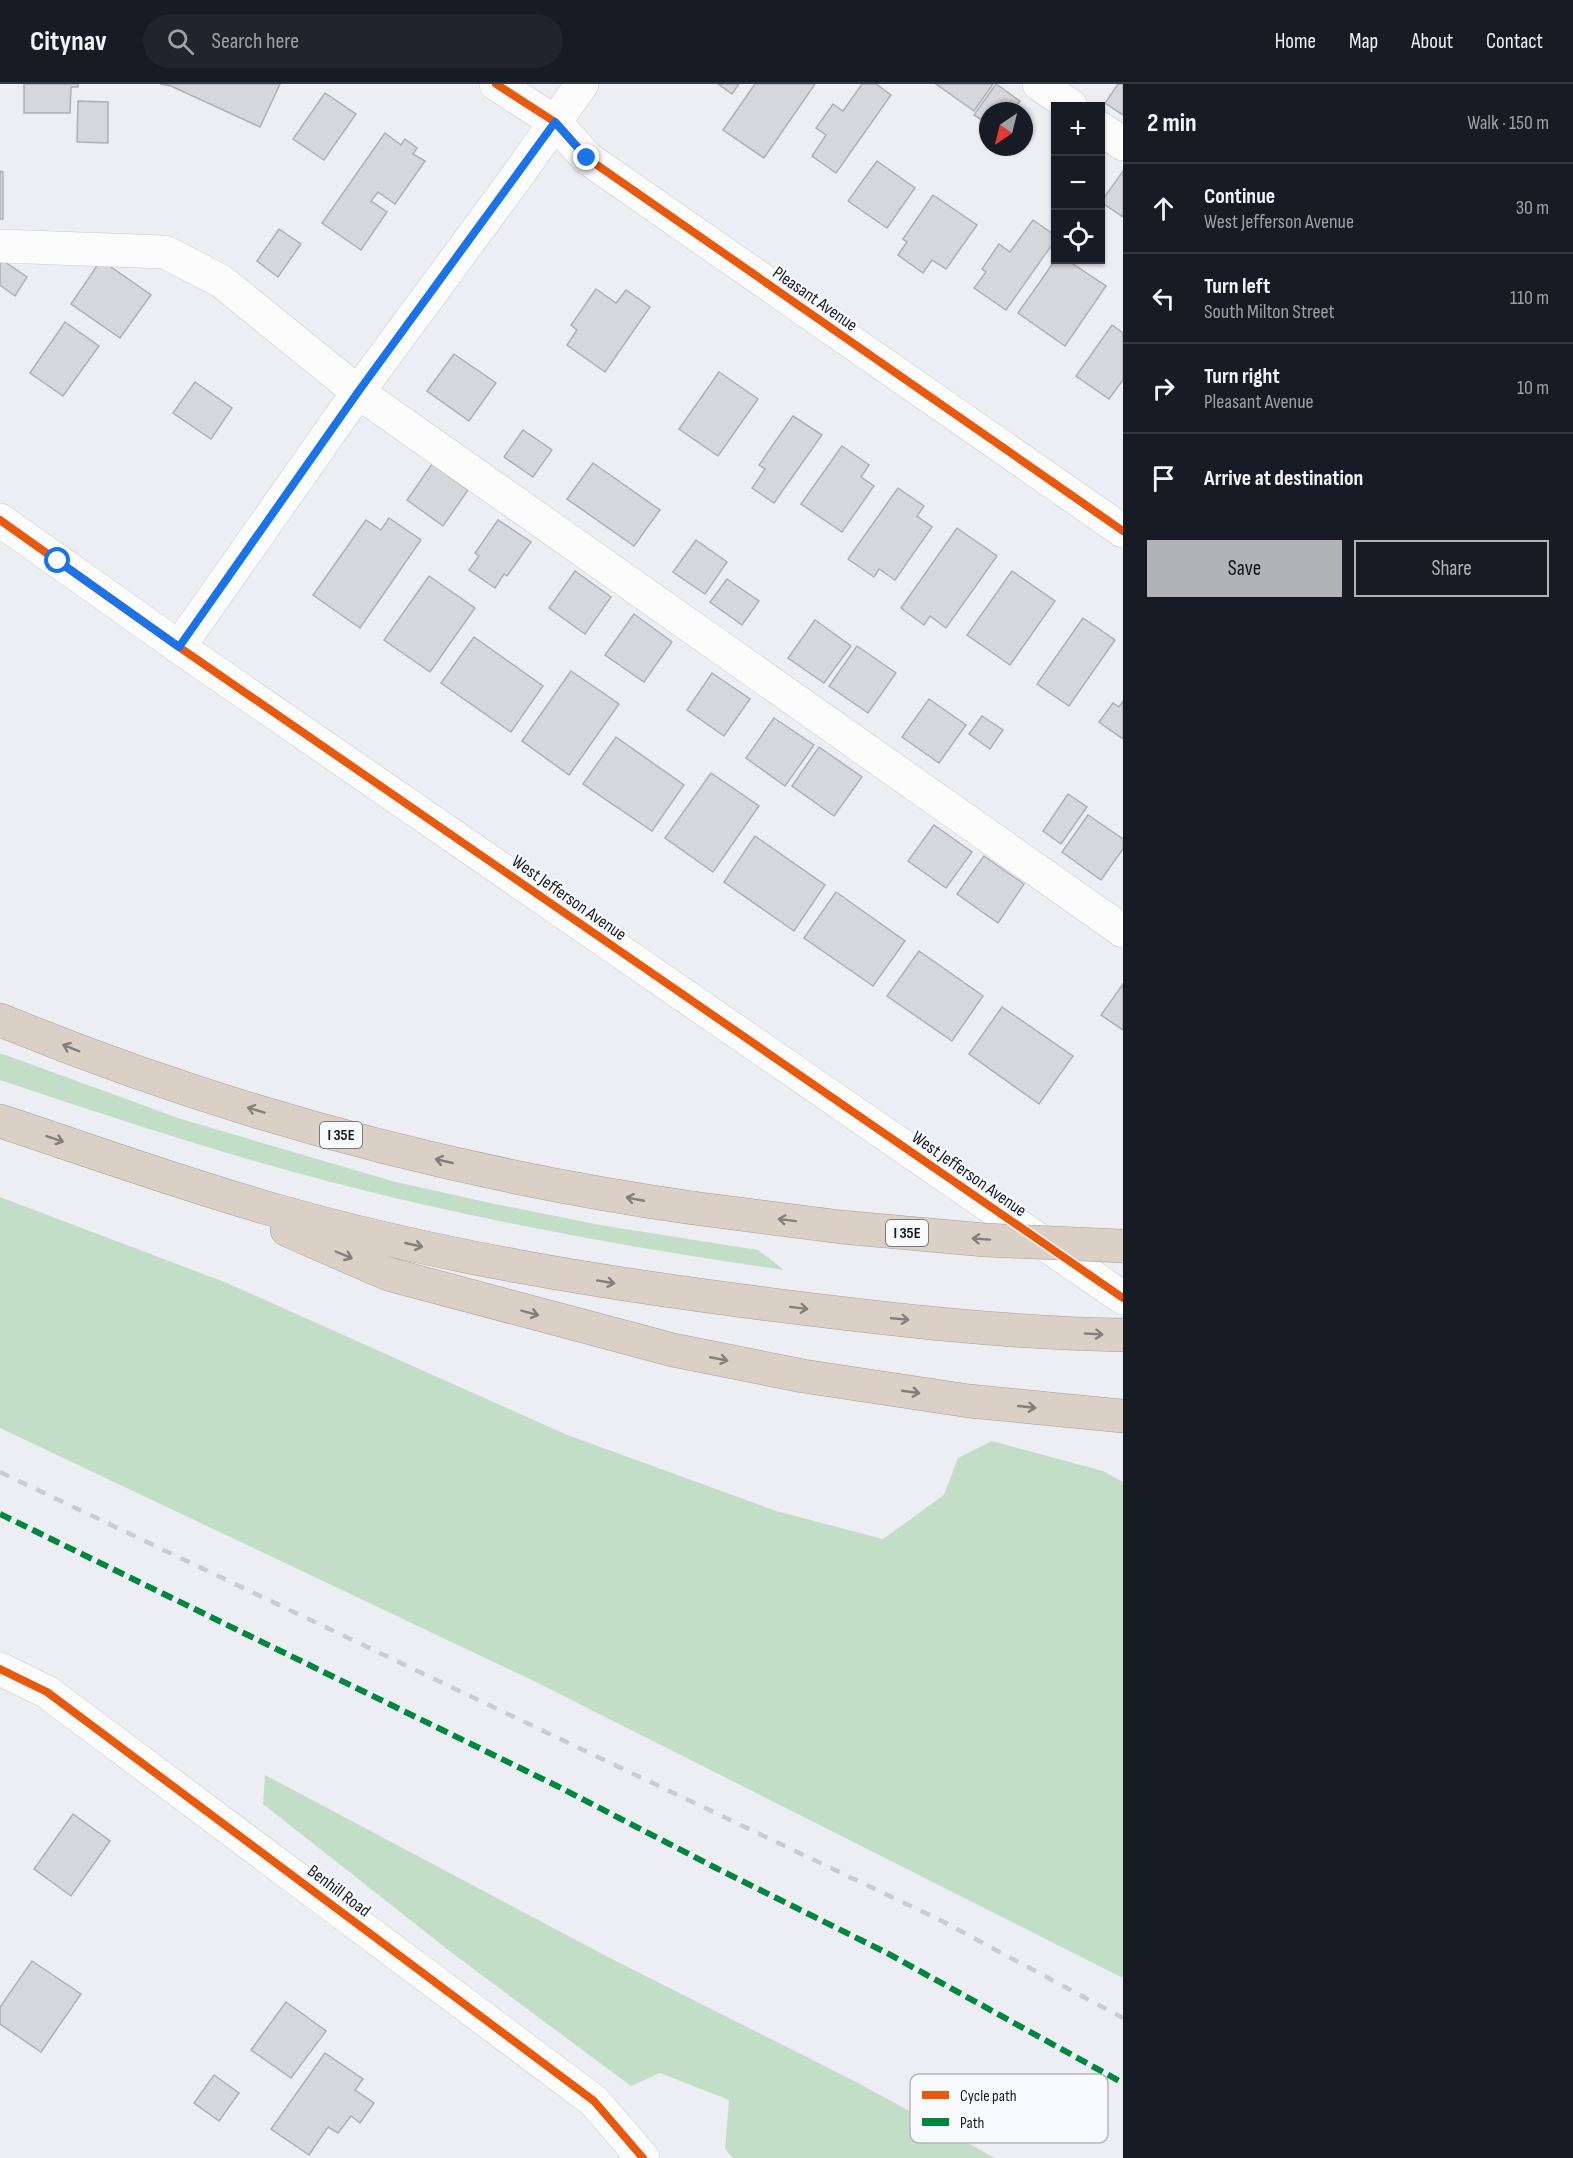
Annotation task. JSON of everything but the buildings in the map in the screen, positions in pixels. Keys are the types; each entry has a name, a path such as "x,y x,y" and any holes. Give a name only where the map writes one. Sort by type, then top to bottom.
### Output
{"highway":[{"name":"I 35E","path":"0,1020 95,1058 181,1087 394,1150 507,1175 693,1208 841,1227 974,1239 1123,1246"},
{"path":"0,1121 275,1210 473,1259 645,1288 842,1314 978,1327 1123,1335"},
{"path":"156,1173 388,1274 673,1350 804,1376 969,1401 1123,1416"}],"street":[{"name":"Pleasant Avenue","path":"496,84 555,122 587,158 1123,531"},
{"path":"179,647 358,392 582,84"},
{"path":"1039,84 1065,102"},
{"path":"1105,131 1123,144"},
{"path":"0,246 165,252 221,281 358,392 1123,931"},
{"name":"West Jefferson Avenue","path":"0,520 179,647 1123,1298"},
{"name":"Benhill Road","path":"0,1669 47,1692 594,2101 643,2158"}],"green space":[{"path":"0,1053 181,1119 392,1181 600,1225 758,1250 784,1270 538,1229 391,1197 292,1172 146,1128 0,1080"},
{"path":"0,1197 227,1283 565,1434 776,1511 883,1539 944,1495 958,1458 992,1441 1103,1471 1123,1482 1123,1978 534,1681 0,1428"},
{"path":"265,1775 608,1957 910,2111 910,2143 968,2143 995,2158 733,2158 725,2149 729,2100 660,2073 631,2086 456,1956 263,1804"}],"railway":[{"path":"0,1472 940,1920 1123,2018"}],"marked path":[{"path":"0,1514 555,1785 887,1953 1107,2074"},
{"path":"1108,2075 1123,2083"}],"cycle path":[{"path":"496,84 555,122 587,158 1123,531"},
{"path":"0,520 179,647 1123,1298"},
{"path":"0,1669 47,1692 594,2101 643,2158"}],"route":[{"path":"58,561 179,647 358,392 555,122 587,158"}]}
